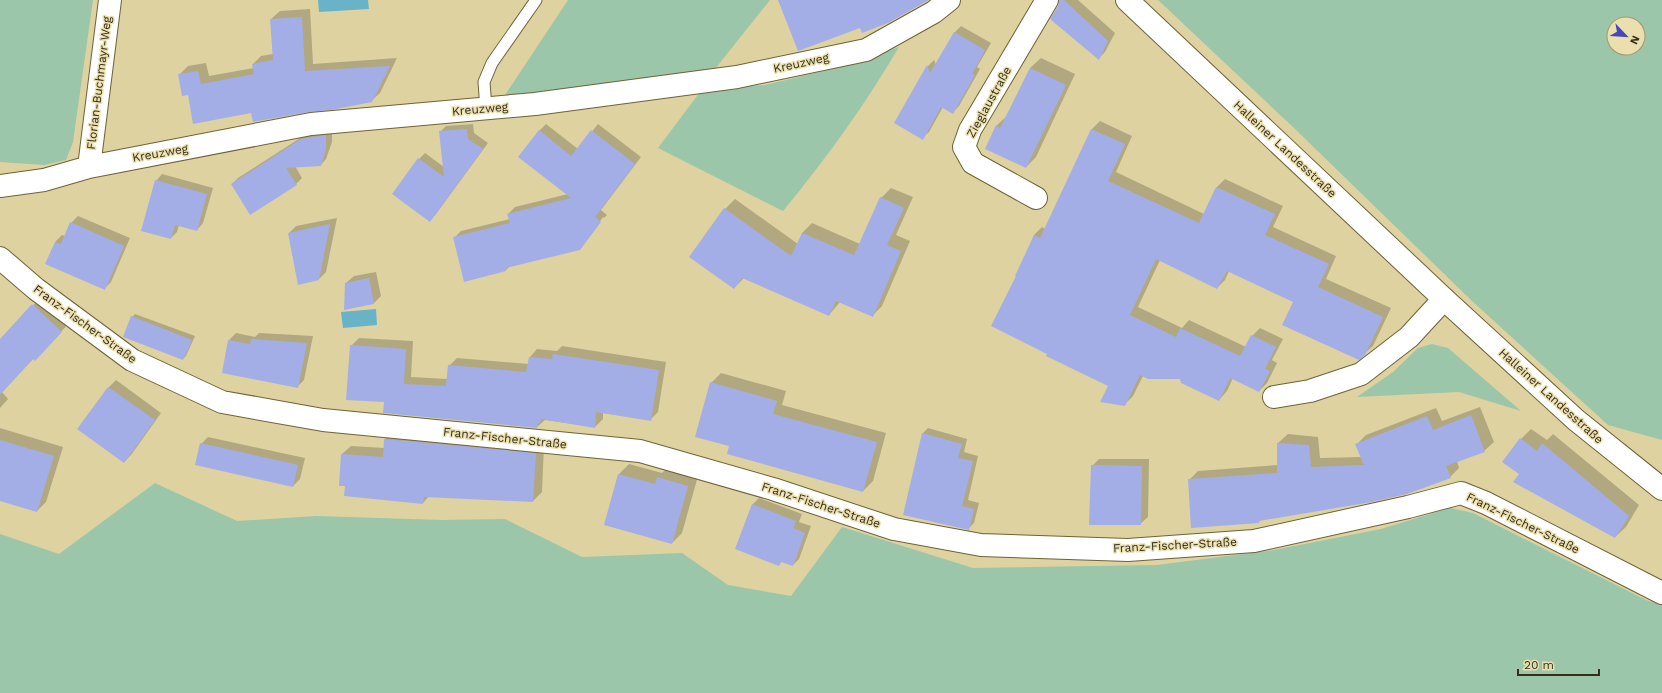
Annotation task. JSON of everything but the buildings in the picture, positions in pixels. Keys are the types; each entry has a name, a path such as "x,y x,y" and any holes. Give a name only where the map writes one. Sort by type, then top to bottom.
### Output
{"street":[{"name":"Florian-Buchmayr-Weg","path":"89,166 110,0"},
{"name":"Kreuzweg","path":"0,186 44,180 89,166 311,124 535,104 737,77 866,50 934,12 949,0"},
{"name":"Zieglaustraße","path":"1036,198 973,163 964,147 970,130 1047,0"},
{"name":"Halleiner Landesstraße","path":"1127,0 1444,299 1576,420 1662,489"},
{"name":"Franz-Fischer-Straße","path":"0,258 36,289 132,360 222,402 322,420 640,451 773,488 894,529 981,545 1128,550 1254,541 1401,509 1461,493 1486,503 1662,593"},
{"path":"1274,397 1310,391 1361,374 1409,337 1444,299"}],"lane":[{"path":"486,109 484,82 492,63 536,0"}],"green space":[{"path":"0,0 93,0 73,142 66,160 44,165 0,162"},
{"path":"568,0 770,0 715,69 503,98"},
{"path":"1158,0 1662,0 1662,440 1608,425 1472,301 1294,128"},
{"path":"899,47 873,90 844,131 783,211 658,148 703,88 765,85 853,64"},
{"path":"1432,344 1448,348 1521,411 1459,392 1357,397 1393,372 1418,348"},
{"path":"155,483 237,521 316,516 442,520 505,519 582,557 682,553 728,585 791,596 842,527 973,568 1157,565 1274,550 1381,529 1450,508 1473,513 1646,600 1662,605 1662,693 0,693 0,534 59,554"}],"water":[{"path":"318,0 368,0 369,9 319,12"},
{"path":"376,309 377,325 343,328 341,312"}]}
